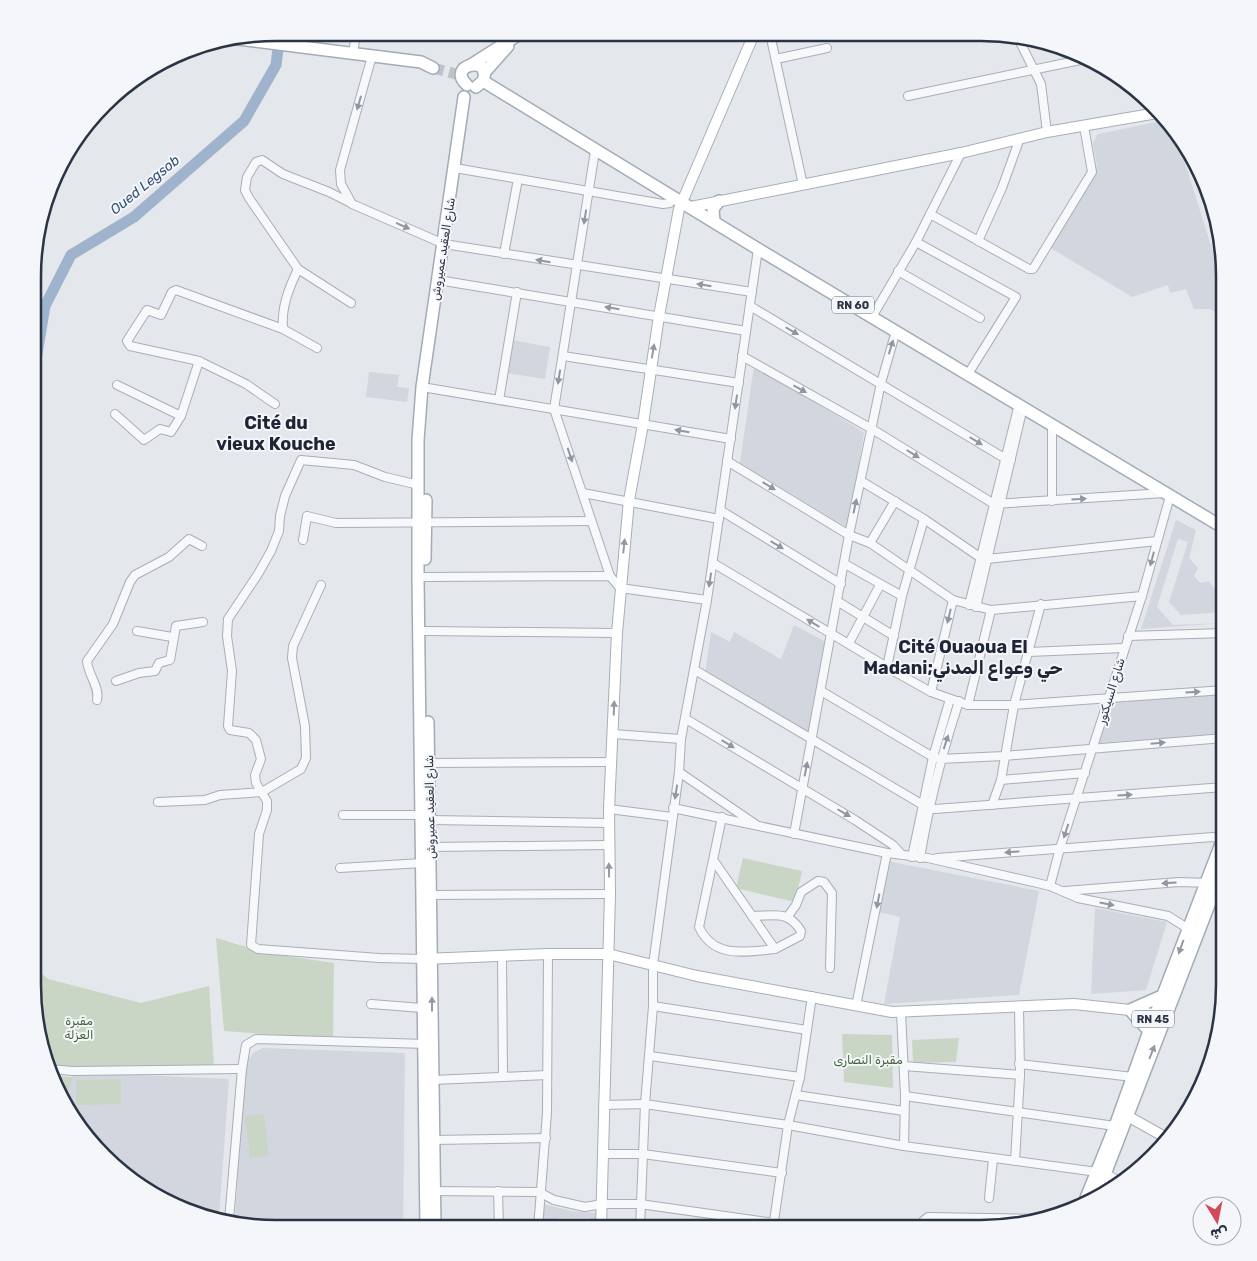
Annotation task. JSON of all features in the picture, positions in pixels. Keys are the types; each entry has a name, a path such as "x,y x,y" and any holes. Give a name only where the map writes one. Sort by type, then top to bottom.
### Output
{"main road":[{"path":"464,111 469,79 512,41"},
{"path":"464,111 469,79 512,41"},
{"path":"260,42 431,64"},
{"name":"RN 60","path":"469,79 714,221 758,250 1216,523"},
{"name":"شارع العقيد عميروش","path":"427,1220 432,1191 433,1080 422,1008 428,959 422,863 429,763 425,578 419,485 419,433 422,387 464,111"},
{"path":"714,221 713,209 720,201"},
{"name":"شارع العقيد عميروش","path":"422,387 427,418 422,524 426,817 430,848 431,895 427,1044 434,1220"},
{"name":"RN 45","path":"1098,1188 1100,1173 1115,1126 1123,1114 1133,1077 1149,1031 1161,1015 1164,995 1212,883 1216,868"},
{"name":"RN 45","path":"1212,883 1216,877"},
{"name":"RN 45","path":"1088,1194 1100,1173 1192,931"},
{"path":"1149,1031 1130,1010 1164,995"}],"street":[{"path":"353,54 355,41"},
{"path":"601,1220 610,894 609,810 617,633 629,500 643,424 665,278 682,202 751,41"},
{"path":"772,41 804,185"},
{"path":"1021,45 1041,84 1047,132"},
{"path":"776,59 827,48"},
{"path":"352,204 341,184 340,170 372,56"},
{"path":"908,96 1076,61"},
{"path":"455,168 665,204 720,201 961,154 1047,132 1149,113"},
{"path":"930,214 1029,269 1035,267 1092,172 1084,126"},
{"path":"978,241 1002,188 1020,138"},
{"path":"595,151 554,409 610,576 620,588 707,600"},
{"path":"872,317 916,242 961,154"},
{"path":"351,303 298,269 246,192 247,177 256,162 264,161 283,174 329,192 444,244 752,292"},
{"path":"504,254 518,179"},
{"path":"916,242 1016,297 968,374"},
{"path":"640,1220 645,1104 653,1006 653,965 682,739 713,563 758,250"},
{"path":"283,329 282,316 286,298 298,269"},
{"path":"898,271 980,318"},
{"path":"438,280 746,331"},
{"path":"275,404 246,384 199,361 130,346 127,341 147,310 162,314 172,292 176,290 283,329 317,348"},
{"path":"499,400 517,292"},
{"path":"750,306 1009,460"},
{"path":"794,834 849,535 881,384 896,331"},
{"path":"563,356 739,383"},
{"path":"742,356 872,429 997,504 1168,495"},
{"path":"115,414 145,440 160,429 171,432 181,416 199,361"},
{"path":"117,385 181,416"},
{"path":"422,387 730,439"},
{"path":"972,606 1021,406"},
{"path":"1052,424 1052,501"},
{"path":"419,485 385,477 345,464 307,459 300,463 285,496 280,516 279,531 271,551 227,623 232,671 228,726 230,730 249,733 256,740 260,759 255,775 256,783 267,801 267,810 259,834 251,945 258,949 379,958 428,959 548,954 608,954 697,976 812,996 856,1006 901,1012 1074,1004 1161,1015"},
{"path":"727,461 849,535 870,543 910,568 953,600 991,610 1142,596"},
{"path":"861,481 924,519 984,559 1157,541"},
{"path":"583,493 719,514 841,584"},
{"name":"شارع السيكتور","path":"1050,886 1060,848 1086,773 1092,749 1142,596 1168,495"},
{"path":"870,543 895,501"},
{"path":"303,540 307,516 336,523 422,524 591,520"},
{"path":"887,667 902,596 924,519"},
{"path":"97,700 98,692 89,674 87,661 113,624 130,582 139,572 169,557 189,539 202,546"},
{"path":"713,563 931,692 968,705 1014,705 1216,691"},
{"path":"845,564 902,596"},
{"path":"425,578 610,576"},
{"path":"849,643 880,585"},
{"path":"158,802 205,800 220,795 262,792 300,769 306,758 303,714 292,658 293,646 321,586"},
{"path":"837,600 864,615 894,636"},
{"path":"931,692 953,600"},
{"path":"992,805 1001,780 1014,705 1041,604"},
{"path":"968,705 991,610"},
{"path":"116,681 140,673 152,673 159,663 168,661 176,626 203,622"},
{"path":"137,631 172,637"},
{"path":"425,631 617,633"},
{"path":"1128,636 1216,633"},
{"path":"1029,652 1124,648"},
{"path":"695,670 925,805 992,805 1216,788"},
{"path":"821,691 936,758 1004,756 1216,739"},
{"path":"920,858 925,805 950,699"},
{"path":"936,758 960,701"},
{"path":"686,719 855,820 893,845 902,855"},
{"path":"613,734 682,739"},
{"path":"429,763 612,762"},
{"path":"679,772 759,826"},
{"path":"1001,780 1086,773"},
{"path":"673,808 1050,886 1088,900 1168,916 1192,931"},
{"path":"609,810 672,816"},
{"path":"343,816 609,823"},
{"path":"722,817 699,927 705,939 721,949 731,951 746,952 775,949 801,934 795,921 788,916 752,916"},
{"path":"920,858 1216,838"},
{"path":"430,848 609,846"},
{"path":"856,1006 887,853"},
{"path":"714,861 775,949"},
{"path":"340,868 422,863"},
{"path":"788,916 796,905 801,892 818,881 824,882 832,893 830,968"},
{"path":"1060,891 1212,883"},
{"path":"431,895 610,894"},
{"path":"538,1220 539,1192 546,1138 548,954"},
{"path":"502,956 503,1076"},
{"path":"775,1220 788,1125 800,1078 812,996"},
{"path":"371,1004 422,1008"},
{"path":"653,1006 807,1030"},
{"path":"1015,1161 1020,1075 1019,1007"},
{"path":"901,1012 905,1096 904,1146"},
{"path":"229,1215 242,1069 246,1045 256,1040 427,1044"},
{"path":"650,1056 800,1078"},
{"path":"1019,1064 1133,1077"},
{"path":"904,1066 1020,1075"},
{"path":"57,1069 73,1071 242,1069"},
{"path":"433,1080 547,1075"},
{"path":"796,1095 904,1111"},
{"path":"905,1096 1115,1126"},
{"path":"603,1105 645,1104 788,1125 904,1146 1100,1173 1113,1179"},
{"path":"1123,1114 1161,1135"},
{"path":"433,1140 546,1138"},
{"path":"603,1154 643,1154 782,1173"},
{"path":"990,1198 993,1159"},
{"path":"438,1220 432,1191 539,1192 554,1200 585,1207 602,1204 640,1204 742,1220"},
{"path":"498,1191 499,1220"},
{"path":"924,1220 928,1217 996,1219"}],"shaded area":[{"path":"1158,122 1176,146 1183,158 1215,258 1216,312 1210,309 1194,309 1186,289 1170,293 1168,285 1132,297 1049,247 1058,231 1062,230 1064,221 1097,166 1093,143 1098,134"},
{"path":"512,340 550,347 545,379 507,373"},
{"path":"754,366 864,432 848,528 740,463"},
{"path":"369,372 399,375 397,387 409,388 407,402 366,397"},
{"path":"1176,520 1196,530 1189,558 1198,568 1194,576 1200,583 1209,581 1216,591 1216,613 1181,615 1169,602 1188,542 1178,539 1157,607 1173,625 1216,624 1141,629"},
{"path":"794,625 826,642 809,735 705,673 711,632 730,642 734,632 781,659"},
{"path":"1216,693 1216,735 1098,743 1113,701 1122,700 1128,703 1131,699"},
{"path":"887,861 1039,891 1019,995 884,1004 900,917 878,912"},
{"path":"1095,908 1167,922 1146,990 1091,994"},
{"path":"263,1048 405,1053 403,1220 276,1220 235,1216 245,1064 254,1052"},
{"path":"73,1072 229,1079 219,1213 172,1196 133,1171 100,1140 68,1094"},
{"path":"540,1203 571,1211 596,1213 596,1220 590,1220 590,1218 558,1218 558,1220 540,1220"}],"green space":[{"path":"743,858 802,871 795,902 736,888"},
{"path":"216,938 266,953 334,963 333,1039 224,1031"},
{"name":"مقبرة العزلة","path":"41,973 48,979 141,1003 209,986 214,1068 56,1067 49,1046 43,1016"},
{"name":"مقبرة النصارى","path":"842,1034 892,1035 893,1088 844,1082"},
{"path":"959,1038 956,1062 913,1063 912,1040"},
{"path":"60,1076 73,1077 68,1094"},
{"path":"121,1079 121,1104 76,1105 76,1080"},
{"path":"264,1114 269,1156 250,1158 245,1116"}],"waterway":[{"name":"Oued Legsob","path":"41,330 45,306 71,255 134,217 244,121 276,65 279,41"}],"tunnel":[{"path":"433,68 460,75"}],"district":[{"name":"Cité du vieux Kouche","path":"276,433"},
{"name":"Cité Ouaoua El Madani;حي وعواع المدني","path":"963,658"}]}
